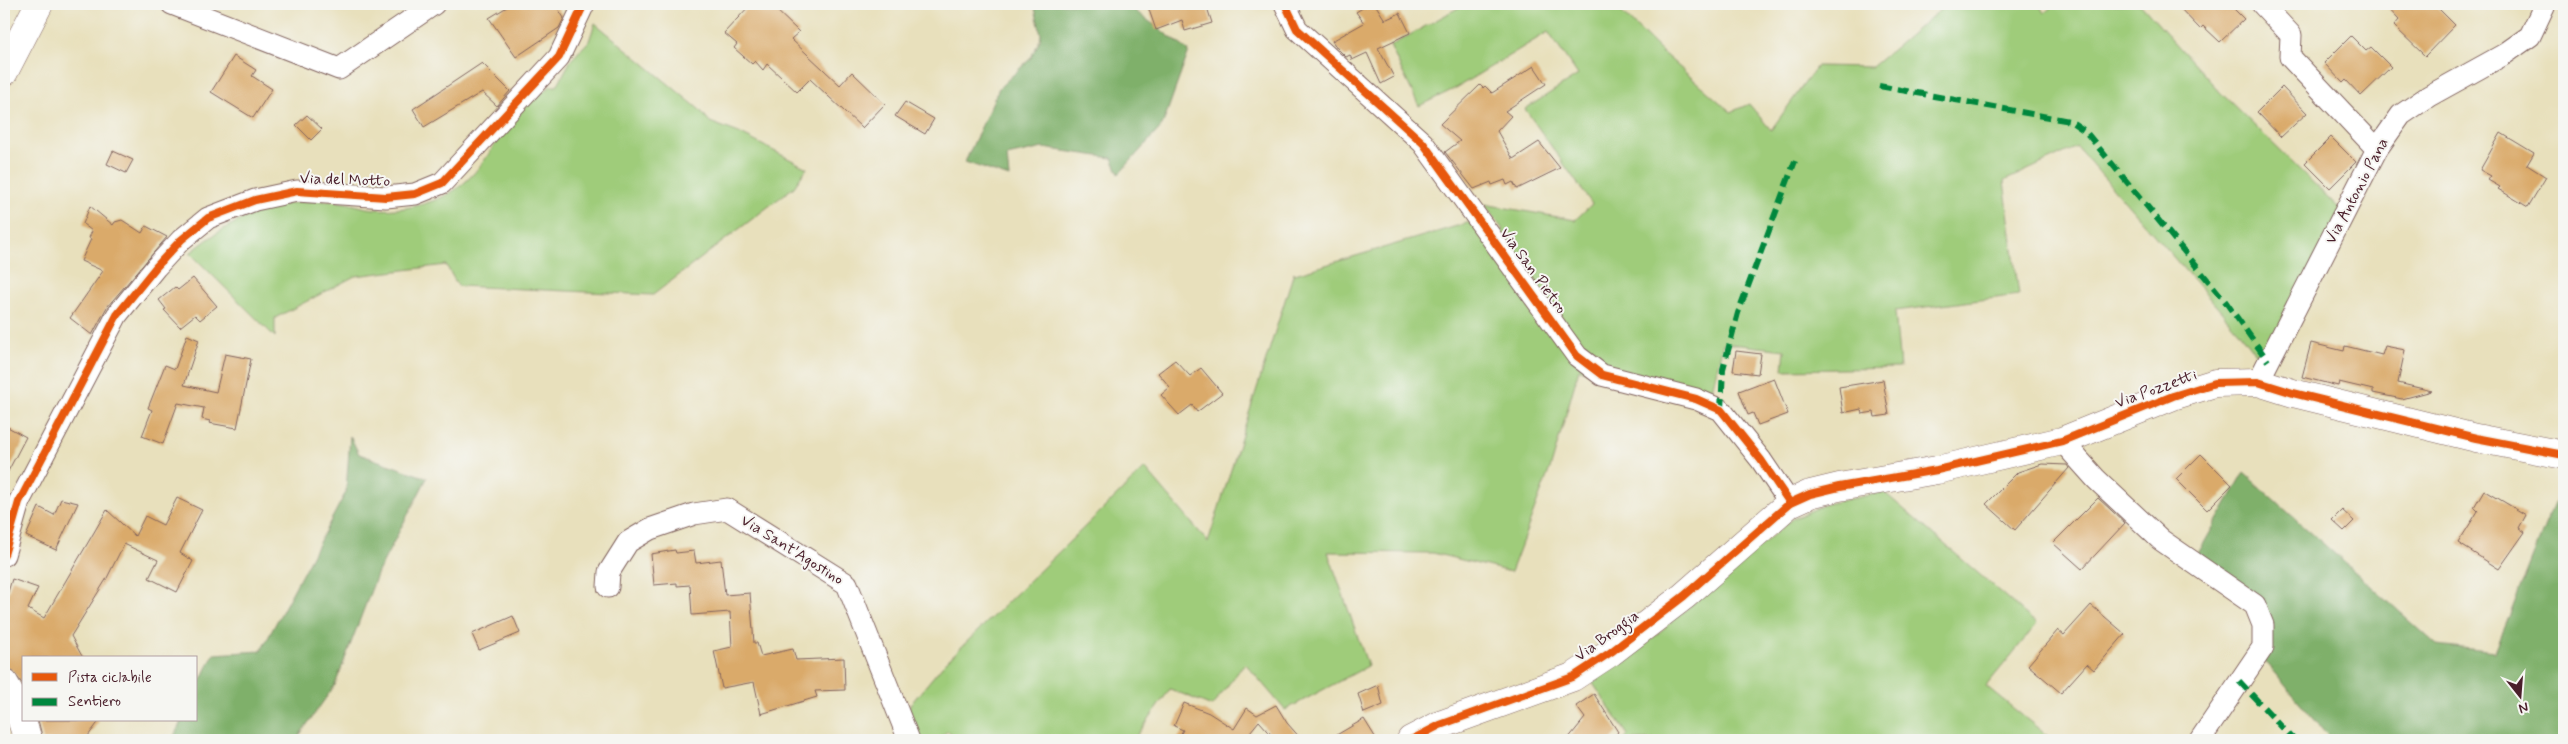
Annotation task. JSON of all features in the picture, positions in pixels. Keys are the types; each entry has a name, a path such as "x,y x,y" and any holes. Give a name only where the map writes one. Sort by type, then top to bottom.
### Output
{"street":[{"path":"4,72 39,4"},
{"path":"172,4 339,69 434,4"},
{"name":"Via del Motto","path":"4,555 19,502 117,315 181,240 208,218 255,200 297,191 386,197 415,194 442,183 559,57 584,4"},
{"name":"Via San Pietro","path":"1286,4 1297,29 1422,143 1577,356 1602,375 1696,399 1721,410 1761,460 1790,503"},
{"path":"2262,4 2291,35 2290,57 2377,149"},
{"name":"Via Antonio Pana","path":"2258,382 2377,149 2401,115 2429,96 2503,56 2530,36 2545,4"},
{"name":"Via Pozzetti","path":"1790,503 1810,494 1838,487 1937,470 2062,441 2173,396 2215,382 2258,382 2293,393 2476,438 2564,455"},
{"path":"2062,441 2096,479 2161,540 2255,605 2263,626 2263,647 2200,740"},
{"name":"Via Broggia","path":"1411,740 1440,725 1573,677 1611,652 1684,596 1790,503"},
{"name":"Via Sant'Agostino","path":"608,587 609,572 628,542 650,529 694,514 727,509 847,584 909,740"},
{"path":"4,683 17,706 22,721"},
{"path":"22,722 28,740"}],"green space":[{"path":"1034,4 1126,4 1189,51 1162,126 1119,174 1112,158 1043,148 1007,156 1009,177 965,162 999,88 1030,59 1040,40 1041,34"},
{"path":"1465,4 1613,4 1663,53 1731,112 1749,104 1771,130 1817,66 1872,67 1947,4 2039,4 2044,13 2056,4 2140,4 2220,92 2341,210 2264,365 2238,331 2077,147 2004,181 2019,295 1895,311 1900,368 1783,370 1785,350 1723,343 1709,403 1579,369 1552,463 1511,572 1433,553 1328,552 1368,666 1285,710 1245,663 1212,706 1170,689 1134,740 959,740 948,731 936,740 914,740 909,706 943,665 1145,468 1208,542 1294,272 1295,274 1484,218 1495,232 1504,231 1484,204 1575,220 1592,204 1525,109 1578,75 1548,32 1456,88 1419,106 1390,46"},
{"path":"595,23 700,110 710,122 739,133 807,168 794,187 653,295 458,286 446,265 355,276 275,318 275,337 190,253 223,229 260,212 279,206 319,201 344,203 374,209 399,209 424,204 452,192 472,176 518,114 551,86 557,86 571,60 589,41"},
{"path":"350,436 359,454 427,478 378,572 335,685 296,740 172,740 181,722 198,722 198,687 214,654 261,651 346,492"},
{"path":"2244,473 2437,645 2495,652 2564,478 2564,740 2332,740 2265,662 2261,615 2196,557"},
{"path":"1884,492 2037,624 1986,686 2050,738 2047,740 1624,740 1628,735 1590,679 1642,647 1792,519 1826,504"}],"building":[{"path":"512,4 555,4 564,18 559,28 516,57 489,18"},
{"path":"751,4 770,4 799,32 791,39 840,85 852,72 885,104 862,128 810,79 797,92 767,64 763,70 755,61 752,64 734,48 737,44 724,33"},
{"path":"1147,4 1206,4 1212,23 1185,31 1182,20 1156,30"},
{"path":"1369,4 1375,4 1385,20 1400,13 1410,33 1378,48 1394,77 1381,84 1367,53 1352,60 1350,55 1346,57 1332,41 1364,23 1356,12"},
{"path":"2176,4 2229,4 2244,19 2220,42 2203,26 2200,29"},
{"path":"2384,4 2434,4 2455,25 2425,56 2394,26 2399,20"},
{"path":"2351,36 2366,51 2371,47 2391,67 2361,96 2346,80 2343,83 2324,63"},
{"path":"234,56 256,70 252,76 272,89 253,118 211,92"},
{"path":"482,63 510,91 497,106 482,92 424,127 413,109"},
{"path":"1534,66 1546,84 1505,111 1511,116 1497,131 1513,159 1539,142 1560,168 1517,189 1513,182 1507,185 1505,180 1492,185 1491,182 1474,189 1445,152 1460,141 1440,124 1480,85 1483,88 1485,86 1492,93"},
{"path":"2282,87 2307,113 2281,137 2257,112"},
{"path":"905,102 934,119 925,134 895,116"},
{"path":"307,115 322,129 311,140 296,125"},
{"path":"2501,133 2534,153 2527,165 2546,177 2528,207 2498,189 2500,187 2488,180 2491,176 2480,170"},
{"path":"2331,137 2356,162 2330,188 2305,163"},
{"path":"113,151 133,160 126,173 107,164"},
{"path":"90,206 113,225 115,222 122,220 142,233 146,226 167,237 107,307 92,335 70,318 103,271 81,261 91,239 89,238 92,231 83,224"},
{"path":"193,278 217,306 200,320 195,315 180,327 164,310 166,309 159,300 175,287 178,290"},
{"path":"187,335 199,340 184,385 216,392 225,354 251,359 237,428 209,423 210,421 202,419 204,408 178,403 163,444 142,436 152,410 148,408 165,365 175,369"},
{"path":"2311,343 2344,351 2345,346 2382,355 2385,346 2405,350 2398,383 2432,391 2402,399 2373,393 2373,390 2339,382 2338,386 2302,377"},
{"path":"1736,351 1761,354 1758,374 1733,371"},
{"path":"1175,360 1190,376 1201,368 1222,393 1197,412 1192,405 1179,415 1161,395 1170,387 1158,373"},
{"path":"1774,378 1788,414 1758,425 1753,413 1748,415 1739,391"},
{"path":"1883,380 1889,415 1875,417 1874,412 1862,414 1861,409 1843,413 1839,387"},
{"path":"4,425 26,437 4,479"},
{"path":"2201,454 2232,485 2207,510 2176,479"},
{"path":"2042,464 2067,465 2069,468 2015,530 1986,504 2018,472"},
{"path":"2484,490 2526,515 2519,528 2525,532 2499,569 2458,543 2478,511 2474,507"},
{"path":"177,498 202,510 180,553 193,561 177,592 149,578 158,560 124,544 107,578 71,636 82,656 22,656 22,683 12,670 4,666 4,605 12,579 38,588 28,609 44,618 107,510 135,536 145,516 163,525"},
{"path":"2098,498 2125,523 2082,569 2053,543"},
{"path":"61,499 78,503 56,550 26,536 39,507 54,515"},
{"path":"2342,510 2354,521 2344,531 2332,520"},
{"path":"675,550 676,553 694,551 696,563 721,560 725,595 750,593 754,643 757,643 761,656 793,649 796,660 844,658 845,690 815,691 817,697 761,714 754,682 722,688 714,651 732,647 730,612 692,615 690,585 677,586 677,583 654,585 651,554"},
{"path":"2091,605 2125,634 2094,670 2087,664 2061,693 2028,665 2058,630 2064,635"},
{"path":"513,616 520,633 479,650 472,634"},
{"path":"1378,685 1383,705 1364,713 1358,694"},
{"path":"1594,694 1618,732 1611,740 1567,740 1585,718 1576,706"},
{"path":"1184,703 1209,713 1234,729 1247,708 1257,715 1276,705 1287,723 1302,740 1276,740 1259,721 1246,737 1250,740 1177,740 1183,730 1174,726"},
{"path":"1364,719 1377,740 1328,740"},
{"path":"38,722 98,722 85,740 43,740"}],"marked path":[{"path":"1879,86 2070,121 2085,131 2225,301 2268,361"},
{"path":"1721,410 1723,369 1738,313 1795,161"},
{"path":"2239,681 2294,740"}],"cycle path":[{"path":"4,555 19,502 117,315 181,240 208,218 255,200 297,191 386,197 415,194 442,183 559,57 584,4"},
{"path":"1285,4 1297,29 1423,143 1577,356 1602,375 1696,399 1721,410 1761,460 1790,503"},
{"path":"1411,740 1440,725 1573,677 1611,652 1684,596 1790,503 1810,494 1937,470 2062,441 2173,396 2215,383 2258,382 2293,393 2476,438 2564,455"}]}
